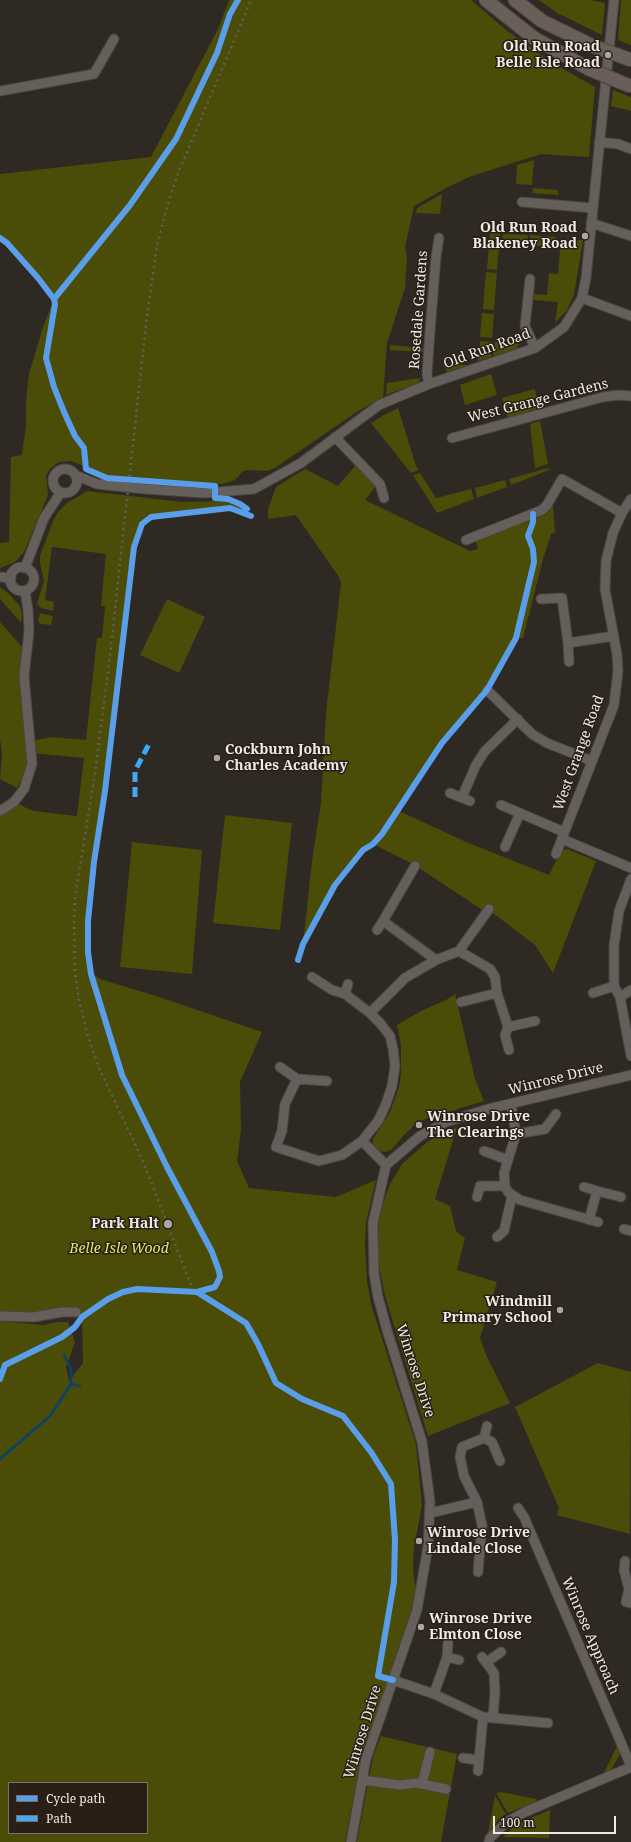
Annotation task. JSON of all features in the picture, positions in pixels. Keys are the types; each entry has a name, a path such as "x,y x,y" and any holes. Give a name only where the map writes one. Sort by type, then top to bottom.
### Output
{"highway":[{"path":"486,0 534,38 589,69 631,87"},
{"path":"515,0 542,21 593,46 631,60"}],"street":[{"name":"Old Run Road","path":"97,484 204,493 254,489 291,469 379,405 429,384 535,348 564,327 582,298 586,278 614,0"},
{"path":"0,91 94,74 114,39"},
{"path":"599,142 618,144 631,149"},
{"path":"522,202 593,208"},
{"path":"592,223 631,236"},
{"name":"Rosedale Gardens","path":"429,384 427,374 436,257 439,238"},
{"path":"530,279 525,326 535,348"},
{"path":"582,298 631,316"},
{"name":"West Grange Gardens","path":"452,438 603,397 618,395 631,396"},
{"path":"335,437 380,484 384,498"},
{"path":"66,469 70,470 75,475 97,484 74,489 68,492 61,492 53,484 56,473 66,469"},
{"path":"74,489 77,482 75,475"},
{"path":"466,540 542,510 547,505 562,478 622,513"},
{"path":"25,568 44,518 61,492"},
{"name":"West Grange Road","path":"556,854 614,705 618,671 614,636 605,589 606,561 613,534 622,513 631,499"},
{"path":"25,568 33,574 34,581 31,587 25,591 14,588 11,578 15,570 25,568"},
{"path":"0,577 11,578"},
{"path":"0,811 14,802 24,789 32,764 24,676 29,632 25,591"},
{"path":"541,599 562,598 569,662"},
{"path":"568,643 614,636"},
{"path":"488,690 532,734 547,743 592,761"},
{"path":"450,793 466,799 476,764 485,751 518,719"},
{"path":"501,805 631,868"},
{"path":"505,847 520,813"},
{"path":"376,930 416,866"},
{"path":"631,879 619,911 614,945 614,986 620,996 631,1056"},
{"path":"370,1013 406,978 436,960 459,951 489,909"},
{"path":"383,921 436,960"},
{"path":"459,951 490,969 495,977 497,993 508,1027 505,1035 509,1050"},
{"path":"297,1079 285,1104 282,1131 274,1151 319,1161 342,1155 362,1141 378,1121 392,1086 395,1066 390,1036 370,1013 345,994 332,990 312,977"},
{"path":"345,994 348,984"},
{"path":"593,993 614,986"},
{"path":"620,996 631,990"},
{"path":"461,1002 497,993"},
{"path":"508,1027 535,1021"},
{"path":"280,1067 297,1079 327,1080"},
{"name":"Winrose Drive","path":"350,1842 366,1759 420,1602 428,1546 430,1513 422,1442 387,1330 378,1297 374,1273 373,1223 386,1165 420,1136 446,1122 465,1115 631,1075"},
{"path":"511,1105 516,1134 504,1173 505,1186 512,1196 520,1200 594,1221 597,1191"},
{"path":"516,1134 544,1129 556,1114"},
{"path":"362,1141 386,1165"},
{"path":"484,1151 508,1160"},
{"path":"477,1197 480,1186 505,1186"},
{"path":"584,1187 621,1197"},
{"path":"497,1237 504,1231 512,1196"},
{"path":"0,1316 34,1318 62,1312 76,1312"},
{"path":"484,1438 487,1426"},
{"path":"478,1572 482,1525 477,1502 464,1476 460,1457 462,1447 484,1438 492,1442 500,1461"},
{"path":"430,1513 477,1502"},
{"name":"Winrose Approach","path":"518,1508 528,1515 631,1767"},
{"path":"625,1561 624,1570 628,1589 626,1602 631,1603"},
{"path":"434,1694 447,1658 448,1643"},
{"path":"493,1718 495,1690 494,1673 485,1659 501,1652"},
{"path":"447,1658 459,1660"},
{"path":"393,1680 434,1694 483,1717 548,1723"},
{"path":"478,1771 483,1717"},
{"path":"422,1784 430,1752"},
{"path":"463,1758 478,1760"},
{"path":"489,1842 490,1838 507,1822 525,1812 631,1767"},
{"path":"362,1780 400,1785 417,1783 446,1789"}],"green space":[{"path":"229,0 471,0 506,30 551,62 595,87 589,157 541,154 469,177 414,206 405,247 407,258 405,288 387,343 383,397 358,411 275,468 267,471 243,471 235,480 222,484 189,483 105,476 72,461 59,462 49,470 46,476 48,495 24,552 15,562 0,568 0,543 9,542 11,457 22,455 26,425 26,402 29,374 43,327 54,299 38,278 7,243 0,238 0,174 151,157 218,29"},
{"path":"539,0 590,0 605,3 602,35 557,13"},
{"path":"621,0 631,0 631,45 618,40"},
{"path":"613,90 631,97 631,111 611,106"},
{"path":"534,160 532,185 516,184 517,165"},
{"path":"533,188 558,190 558,195 532,193"},
{"path":"442,194 440,214 416,213 417,208"},
{"path":"490,233 500,234 497,270 487,269"},
{"path":"503,234 528,235 527,245 502,243"},
{"path":"530,235 556,237 556,247 530,245"},
{"path":"561,239 583,240 574,295 567,310 555,323 558,302 533,300 534,294 547,295 549,273 558,274"},
{"path":"486,272 497,273 494,310 483,309"},
{"path":"482,313 494,314 492,338 480,337"},
{"path":"480,341 492,342 491,357 478,361"},
{"path":"495,342 519,344 516,349 493,356"},
{"path":"390,345 424,348 423,352 390,350"},
{"path":"443,364 468,365 447,372"},
{"path":"491,374 497,395 465,405 460,385"},
{"path":"421,378 418,383 386,395 387,383"},
{"path":"535,389 538,409 508,418 502,398"},
{"path":"398,408 416,466 419,470 411,473 371,423"},
{"path":"540,421 548,464 535,468 530,424"},
{"path":"356,465 375,483 375,487 365,500 470,551 478,549 476,541 546,514 553,506 555,532 551,534 543,559 523,638 516,638 487,690 442,743 399,811 466,842 549,875 559,855 567,849 596,861 553,973 535,945 489,910 484,911 413,864 373,844 363,850 335,885 303,944 312,861 321,803 326,713 341,583 339,577 296,515 268,519 268,509 276,487 305,469 338,486"},
{"path":"548,468 549,470 511,485 509,479"},
{"path":"420,473 436,498 471,489 474,499 437,513 413,475"},
{"path":"505,480 507,487 477,498 475,488"},
{"name":"Belle Isle Wood","path":"87,491 183,502 224,501 241,506 237,510 230,508 151,517 142,525 134,547 107,777 94,862 88,921 88,952 91,973 100,979 156,996 262,1032 240,1082 241,1130 237,1161 249,1188 336,1197 376,1180 366,1222 365,1244 367,1281 371,1304 416,1444 422,1505 414,1547 413,1567 415,1586 417,1587 412,1608 361,1759 345,1842 0,1842 0,1321 43,1325 68,1322 75,1342 66,1367 69,1381 83,1363 82,1317 77,1312 0,1315 0,811 14,802 33,811 77,816 84,758 32,753 31,741 51,737 86,740 97,638 102,638 105,606 101,606 106,554 52,547 45,600 54,602 53,611 41,608 37,603 44,581 40,556 53,521 58,512 67,503"},
{"path":"0,587 19,605 22,613 21,623 0,599"},
{"path":"167,599 205,617 179,673 140,655"},
{"path":"40,613 53,616 51,625 41,624 38,621"},
{"path":"0,622 22,647 20,688 27,759 25,774 17,788 0,779 2,754 0,739"},
{"path":"225,815 292,823 280,930 213,923"},
{"path":"132,842 202,850 192,974 120,967"},
{"path":"455,994 475,1079 484,1101 419,1121 392,1149 386,1152 377,1151 373,1146 373,1139 390,1112 399,1087 401,1074 401,1045 397,1025"},
{"path":"457,1127 435,1199 450,1206 456,1231 465,1238 457,1270 497,1282 480,1338 486,1355 510,1403 428,1436 385,1296 379,1267 379,1222 383,1203 390,1184 402,1164 426,1143 440,1134"},
{"path":"598,1363 631,1372 630,1534 557,1515 559,1508 515,1407"},
{"path":"381,1736 457,1754 441,1842 357,1842 373,1757"},
{"path":"617,1746 620,1754 610,1772 603,1775"},
{"path":"501,1792 536,1799 537,1801 508,1813 496,1793"},
{"path":"495,1796 506,1814 499,1819 488,1833"},
{"path":"550,1810 549,1838 503,1837 515,1825"}],"waterway":[{"path":"0,1459 50,1416 71,1384 71,1368 64,1355"},
{"path":"71,1384 80,1386"}],"railway":[{"path":"191,1285 143,1161 99,1068 88,1036 79,1000 75,973 75,897 95,774 110,656 146,324 157,246 167,206 179,171 251,0"}],"marked path":[{"path":"135,797 135,771 150,742"}],"cycle path":[{"path":"54,299 130,205 176,139 217,53 230,14 238,0"},
{"path":"0,238 7,243 38,278 54,299 55,304 46,358 54,387 64,412 75,436 84,448 86,469 107,478 215,486 215,498 228,499 247,509"},
{"path":"197,1292 215,1287 220,1277 219,1271 212,1252 167,1167 122,1075 91,974 88,952 88,921 94,862 105,791 134,547 142,524 151,517 230,508 251,516"},
{"path":"298,960 303,944 335,885 363,850 373,844 382,834 442,743 487,690 516,638 534,562 533,549 528,536 533,522 533,514"},
{"path":"0,1379 5,1365 62,1337 75,1327 82,1317 108,1299 123,1292 137,1289 197,1292 246,1323 258,1344 276,1383 302,1399 343,1416 371,1452 391,1484 395,1540 394,1582 378,1676 393,1680"}],"place":[{"name":"Old Run Road Belle Isle Road","path":"608,55"},
{"name":"Old Run Road Blakeney Road","path":"585,236"},
{"name":"Cockburn John Charles Academy","path":"217,758"},
{"name":"Winrose Drive The Clearings","path":"419,1125"},
{"name":"Park Halt","path":"168,1224"},
{"name":"Windmill Primary School","path":"560,1310"},
{"name":"Winrose Drive Lindale Close","path":"419,1541"},
{"name":"Winrose Drive Elmton Close","path":"421,1627"}]}
